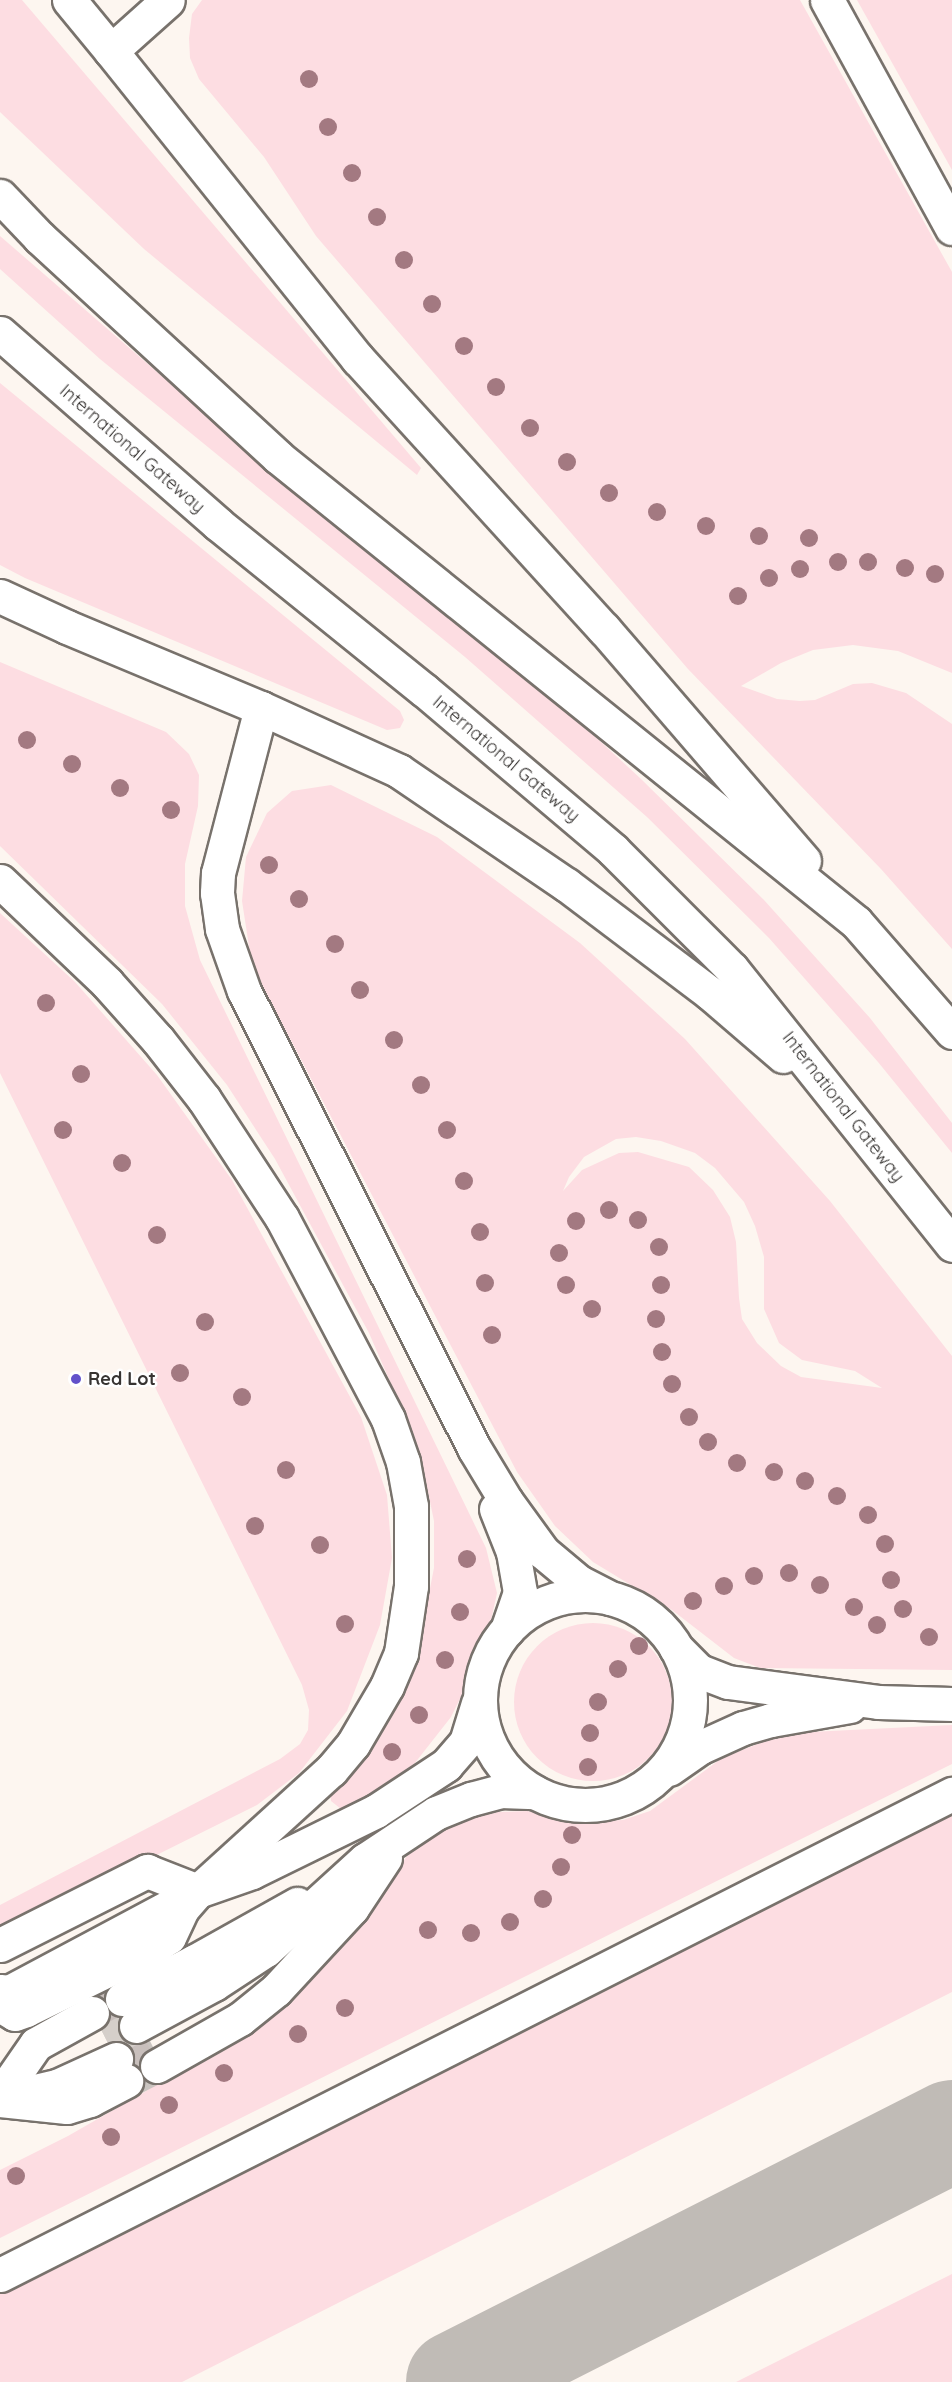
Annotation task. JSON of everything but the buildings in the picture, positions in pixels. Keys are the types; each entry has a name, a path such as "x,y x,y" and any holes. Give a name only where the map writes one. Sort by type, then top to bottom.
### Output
{"main road":[{"path":"69,0 358,359 604,629 952,1032"},
{"path":"111,51 168,0"},
{"path":"827,0 952,228"},
{"path":"0,196 39,237 278,457 856,922"},
{"name":"International Gateway","path":"0,333 218,524 424,690 613,850 732,969 850,1114 952,1245"},
{"path":"0,596 67,627 261,708 399,771 567,885 711,994 850,1114"},
{"path":"261,708 218,873 216,893 222,929 254,1013 474,1448 513,1511 543,1552 579,1582 643,1612 668,1636 685,1666 691,1700 685,1734 670,1764 646,1787 616,1802 583,1806 550,1800 520,1784 498,1761 484,1732 479,1701"},
{"path":"0,881 107,983 164,1047 204,1099 282,1218 388,1419 403,1462 411,1506 413,1544 411,1586 401,1653 387,1686 353,1744 331,1770 188,1888 9,1992 0,1991"},
{"path":"474,1448 513,1552 517,1572 519,1598 507,1630"},
{"path":"0,1968 162,1888 188,1888 252,1872 376,1811 446,1765 466,1742 479,1701 483,1671 496,1642 516,1619 543,1603 577,1595 611,1598"},
{"path":"674,1647 699,1671 728,1682 878,1702 952,1704"},
{"path":"654,1779 701,1747 743,1728 771,1720 878,1702"},
{"path":"399,1836 352,1908 276,1990 240,2019 140,2034 266,1950 365,1860 399,1836 436,1813 471,1798 500,1791 535,1792"},
{"path":"0,2275 952,1794"},
{"path":"0,1945 143,1872 156,1872 188,1888"},
{"path":"0,2005 15,2014 26,2010 154,1947 169,1937 182,1909 188,1888"},
{"path":"36,2044 110,2049 57,2086 0,2098 36,2044"}],"shaded area":[{"path":"0,0 22,0 421,468 417,475 144,249 0,112"},
{"path":"202,0 800,0 952,272 952,673 898,651 853,645 813,650 781,663 741,686 777,699 800,701 815,700 853,684 872,683 906,693 952,724 952,949 881,869 688,669 316,236 264,157 199,79 190,58 189,38 192,14"},
{"path":"857,0 952,0 952,170"},
{"path":"0,236 171,384 513,661 640,778 764,900 870,1018 952,1123 952,1153 878,1062 769,938 647,817 465,657 100,359 0,269"},
{"path":"0,383 400,711 404,720 400,728 387,730 25,578 0,565"},
{"path":"0,662 166,732 189,754 199,775 198,806 185,864 185,906 200,960 486,1548 497,1593 485,1648 451,1717 411,1768 364,1801 341,1809 331,1801 330,1789 396,1702 419,1644 434,1568 434,1521 422,1463 404,1414 369,1333 275,1159 227,1085 162,1004 0,846"},
{"path":"331,785 437,837 580,943 685,1039 830,1201 952,1356 952,1670 760,1668 734,1658 672,1610 593,1562 555,1526 517,1472 252,966 242,901 246,857 267,813 292,791","holes":["636,1137 661,1141 695,1153 715,1168 744,1202 755,1226 764,1257 764,1309 779,1343 802,1360 855,1371 882,1388 801,1377 781,1366 757,1343 742,1319 736,1242 730,1217 713,1190 689,1167 638,1152 619,1153 582,1170 563,1191 569,1177 584,1157 616,1139"]},
{"path":"0,913 75,982 157,1075 232,1180 361,1417 387,1495 392,1558 380,1625 347,1711 299,1773 257,1805 0,1931 0,1905 280,1759 300,1744 308,1730 309,1710 302,1685 0,1073"},
{"path":"593,1623 608,1624 623,1629 637,1636 649,1646 659,1658 666,1672 671,1687 671,1717 666,1732 659,1746 649,1758 637,1768 623,1775 608,1780 593,1781 578,1780 563,1775 549,1768 537,1758 527,1746 520,1732 515,1717 514,1702 515,1687 520,1672 527,1658 537,1646 549,1636 563,1629 578,1624"},
{"path":"952,1725 952,1764 0,2238 0,2170 68,2136 249,2032 348,1939 417,1842 456,1823 497,1812 527,1811 577,1822 623,1820 650,1811 722,1758 765,1741 810,1732"},
{"path":"952,1794 952,1992 182,2382 0,2382 0,2275"},
{"path":"952,2274 952,2382 736,2382"}],"taxiway":[{"path":"457,2382 952,2131"}],"tunnel":[{"path":"107,2041 136,2026"}],"place":[{"name":"Red Lot","path":"76,1379"}]}
